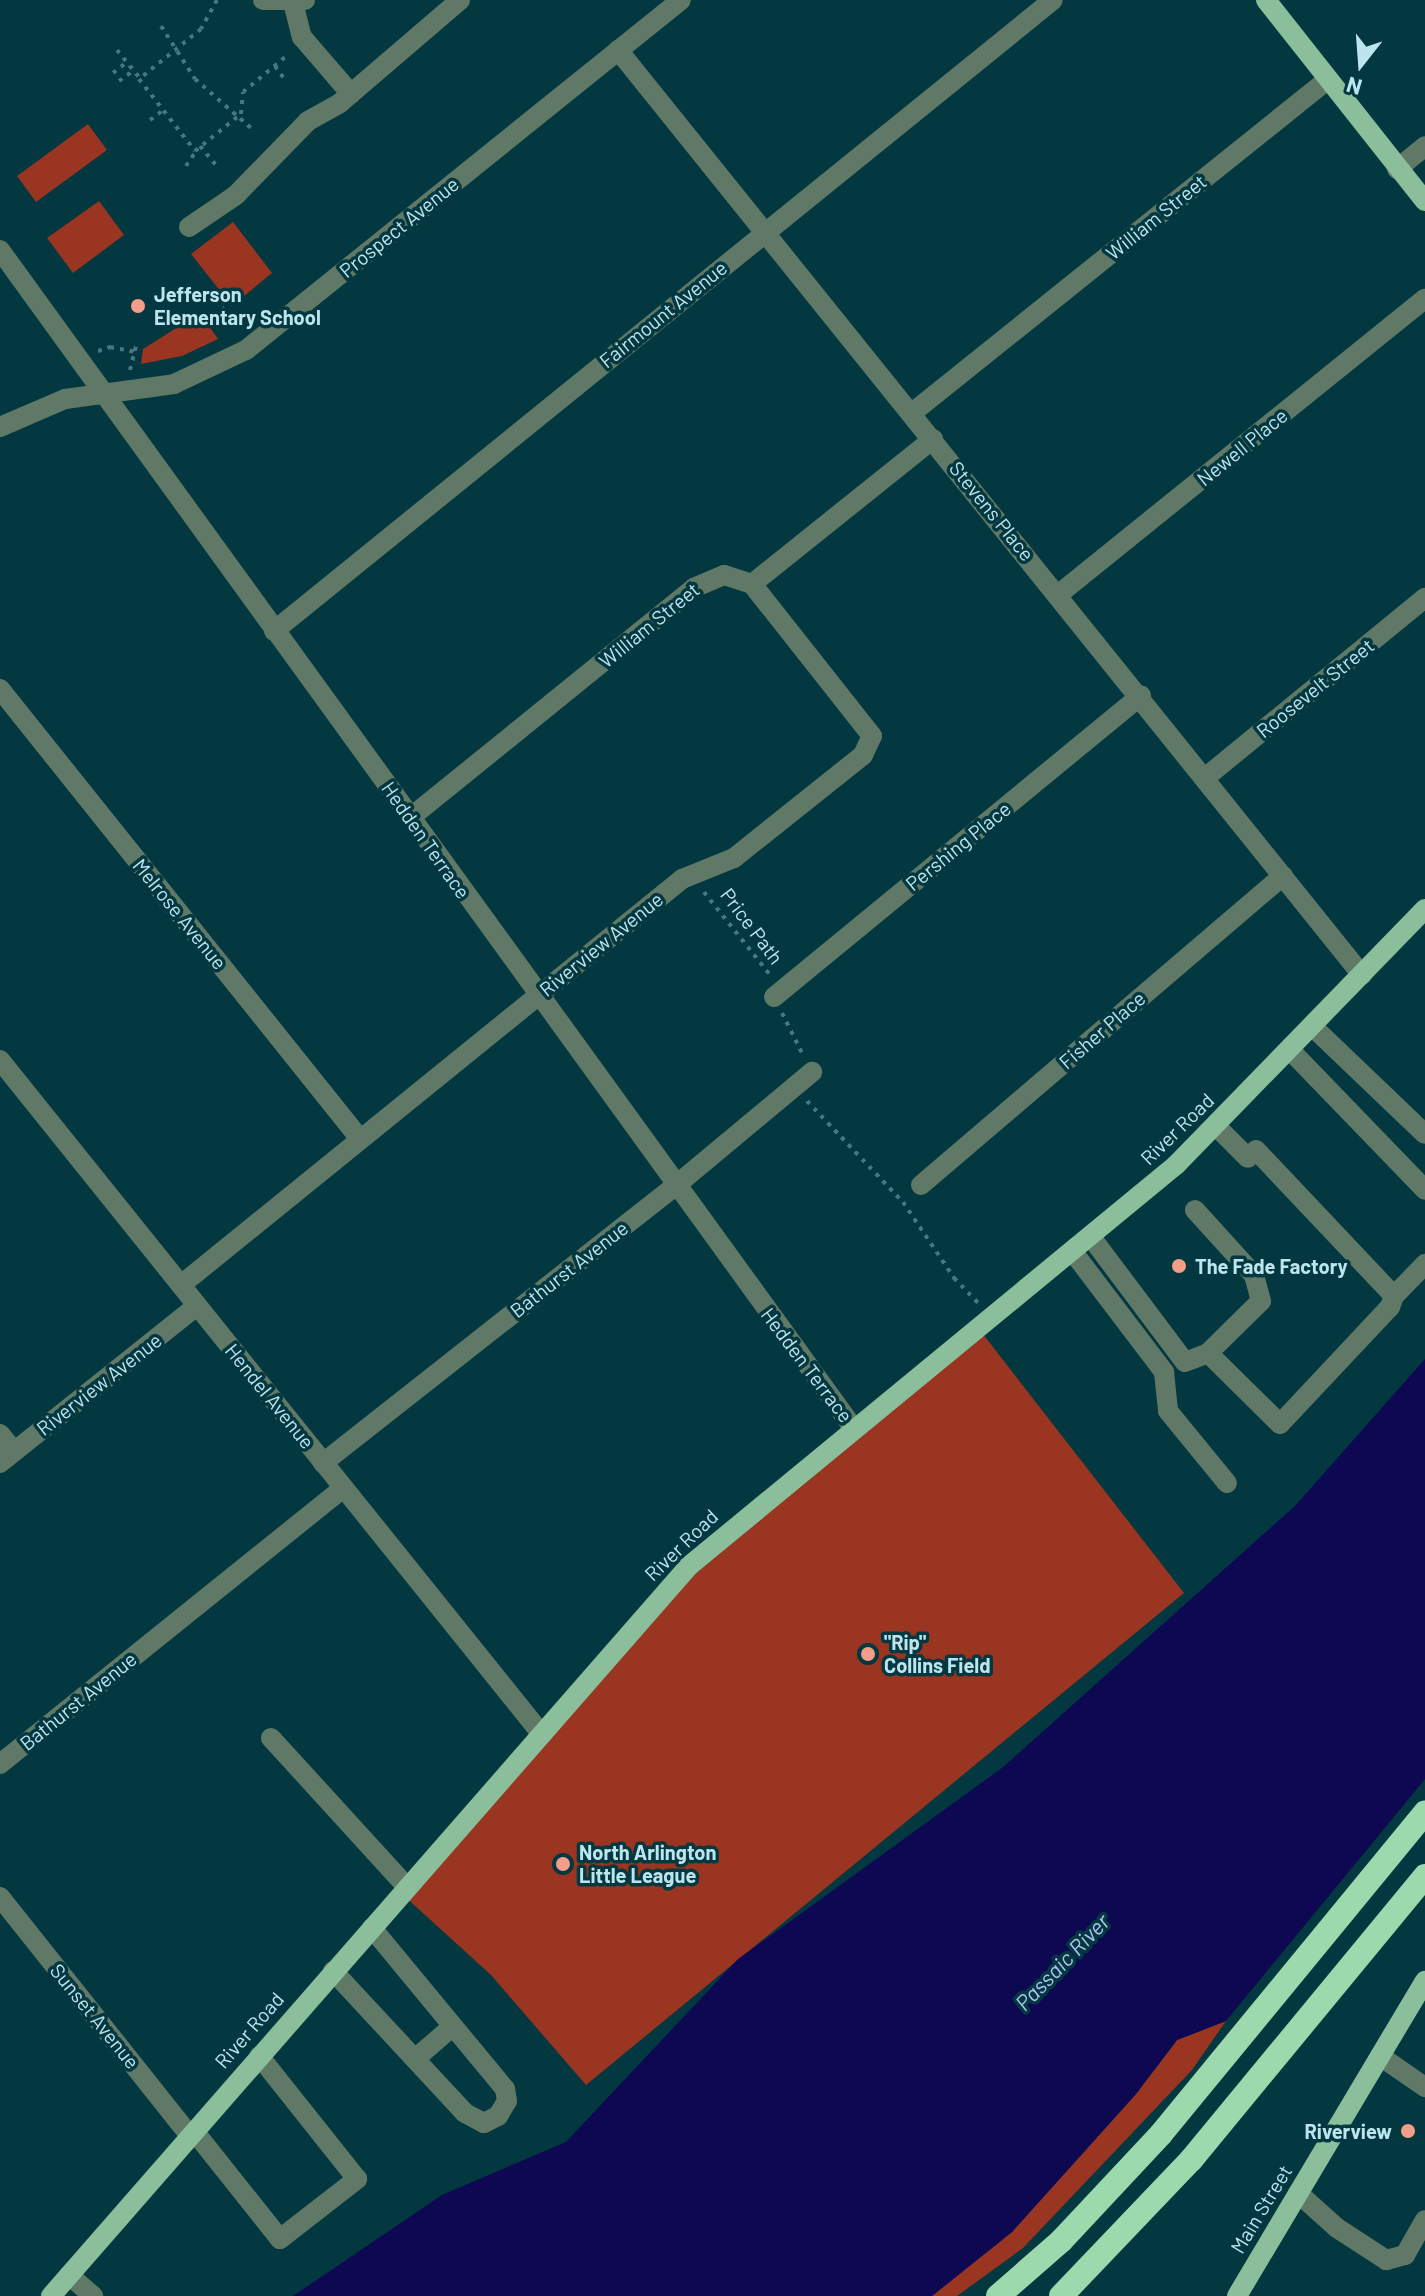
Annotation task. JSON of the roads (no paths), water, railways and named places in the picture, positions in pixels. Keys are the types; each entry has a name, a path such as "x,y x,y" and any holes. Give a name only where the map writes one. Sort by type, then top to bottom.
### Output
{"highway":[{"path":"998,2296 1123,2178 1425,1813"},
{"path":"1061,2296 1181,2171 1425,1876"}],"main road":[{"path":"1266,0 1326,81 1425,201"},
{"name":"River Road","path":"51,2296 540,1732 689,1566 1091,1237 1216,1126 1314,1028 1425,909"},
{"name":"Main Street","path":"1237,2296 1425,1981"}],"street":[{"path":"263,0 299,1 302,37 351,94"},
{"path":"189,227 236,195 308,121 351,94 460,0"},
{"name":"Prospect Avenue","path":"0,427 65,399 105,396 174,384 246,350 681,0"},
{"name":"Fairmount Avenue","path":"274,631 1053,0"},
{"name":"Stevens Place","path":"618,50 1059,594 1362,975"},
{"name":"William Street","path":"912,413 1326,81"},
{"path":"1397,169 1425,146"},
{"name":"Hedden Terrace","path":"0,250 411,817 674,1187 854,1429"},
{"name":"Newell Place","path":"1059,594 1425,299"},
{"path":"752,584 933,439"},
{"name":"William Street","path":"411,817 694,588 724,575 752,584"},
{"name":"Riverview Avenue","path":"181,1285 682,879 734,858 869,751 872,736 865,726 752,584"},
{"name":"Roosevelt Street","path":"1206,777 1425,598"},
{"name":"Melrose Avenue","path":"0,689 360,1139"},
{"name":"Pershing Place","path":"774,997 1141,696"},
{"name":"Fisher Place","path":"921,1185 1283,876"},
{"path":"1314,1028 1425,1134"},
{"path":"1291,1051 1425,1190"},
{"name":"Hendel Avenue","path":"0,1060 540,1732"},
{"name":"Bathurst Avenue","path":"323,1463 674,1187 812,1072"},
{"path":"1216,1126 1252,1154 1394,1296"},
{"path":"1091,1237 1185,1362 1208,1353 1261,1301 1254,1275 1195,1210"},
{"path":"1073,1252 1164,1372 1168,1411 1227,1483"},
{"path":"1208,1353 1280,1424 1390,1307 1394,1296 1425,1264"},
{"name":"Riverview Avenue","path":"7,1457 197,1306"},
{"path":"0,1434 7,1457"},
{"name":"Bathurst Avenue","path":"0,1764 343,1488"},
{"path":"271,1738 407,1887"},
{"name":"Sunset Avenue","path":"0,1897 280,2239 357,2179 259,2056"},
{"path":"333,1971 471,2118 484,2123 498,2116 507,2101 505,2089 372,1928"},
{"path":"415,2059 453,2026"},
{"path":"1380,2056 1425,2087"},
{"path":"1298,2193 1337,2228 1386,2260 1405,2255 1425,2220"},
{"path":"69,2275 93,2296"}],"water":[{"name":"Passaic River","path":"1425,1359 1425,1779 1226,2021 1177,2040 1136,2094 1012,2232 932,2296 293,2296 442,2195 566,2142 738,1959 1002,1768 1295,1506"}],"place":[{"name":"Jefferson Elementary School","path":"138,306"},
{"name":"The Fade Factory","path":"1179,1266"},
{"name":"\"Rip\" Collins Field","path":"868,1654"},
{"name":"North Arlington Little League","path":"563,1864"},
{"name":"Riverview","path":"1408,2131"}]}
